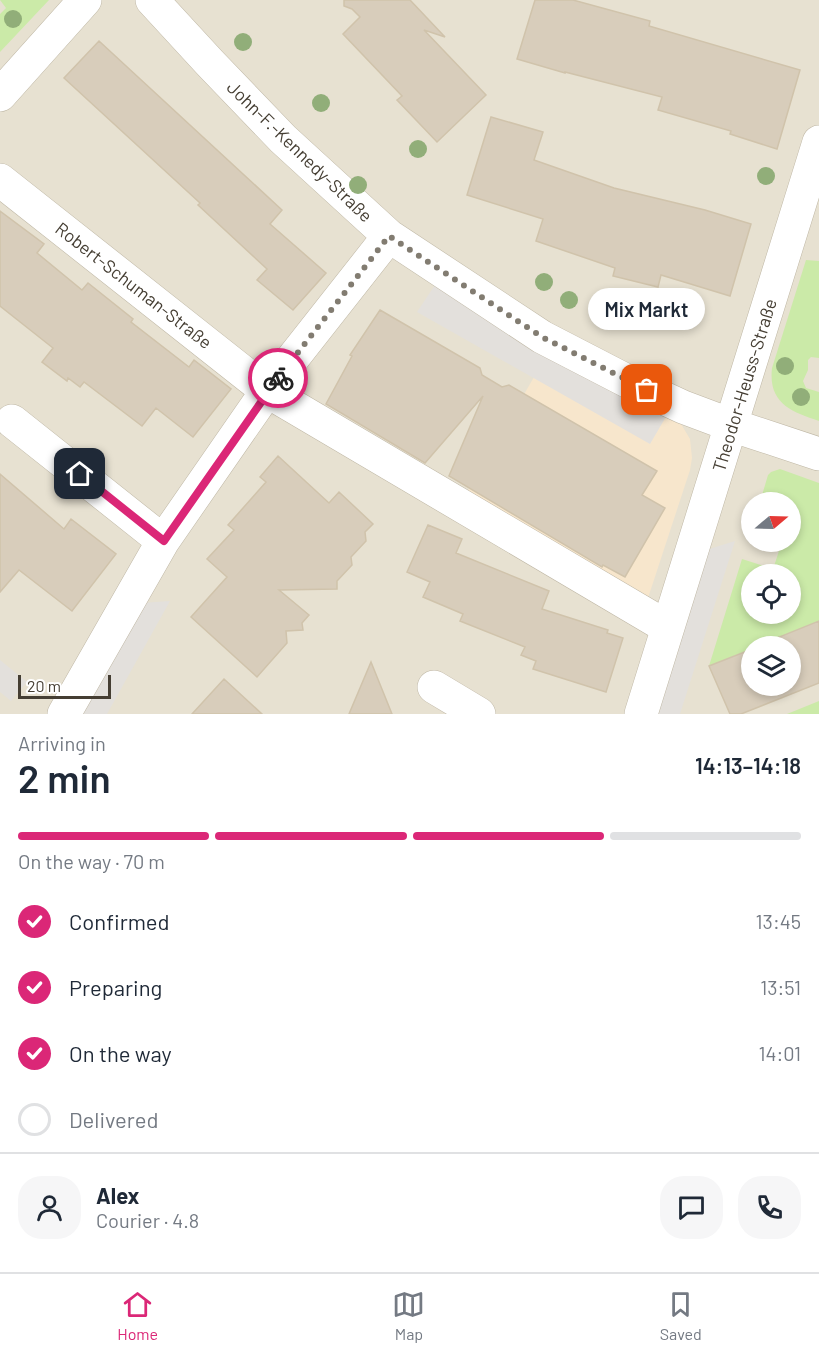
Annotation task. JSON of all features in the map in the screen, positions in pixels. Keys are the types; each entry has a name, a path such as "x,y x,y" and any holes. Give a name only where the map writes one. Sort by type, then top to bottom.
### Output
{"street":[{"path":"0,95 85,0"},
{"name":"John-F.-Kennedy-Straße","path":"152,0 283,139 389,236 542,337 629,382 683,407 819,454"},
{"name":"Theodor-Heuss-Straße","path":"641,714 819,142"},
{"name":"Robert-Schuman-Straße","path":"0,180 267,391"},
{"path":"64,714 164,541 267,391 389,236"},
{"path":"267,391 667,627"},
{"path":"12,420 164,541"},
{"path":"434,687 479,714"}],"shaded area":[{"path":"0,0 819,0 819,714 0,714"},
{"path":"435,285 667,415 650,444 417,312"},
{"path":"544,360 667,415 681,424 690,439 692,458 690,470 648,598 467,492"},
{"path":"735,541 680,714 653,714 706,550"},
{"path":"170,601 107,714 79,714 141,603"},
{"path":"0,660 27,682 11,701 0,692"}],"green space":[{"path":"0,0 49,0 0,52 0,14 6,8"},
{"path":"806,260 819,261 819,358 811,357 808,360 808,370 803,381 806,388 819,392 819,421 799,414 784,404 774,390 772,380 772,368"},
{"path":"780,469 819,483 819,621 782,636 741,636 741,653 709,666 742,559 758,564 741,564 741,624 801,624 801,564 775,564 779,552 801,552 801,492 763,492 768,475"},
{"path":"819,701 819,714 787,714"}],"building":[{"path":"344,0 410,0 445,37 424,30 486,95 437,142 397,100 402,96 343,34 360,17 352,9 344,6"},
{"path":"535,0 573,0 650,21 649,26 800,70 777,149 730,134 731,131 658,110 662,97 517,59"},
{"path":"99,41 282,210 270,224 326,273 293,310 257,280 267,269 198,205 200,203 64,78"},
{"path":"491,117 543,132 534,160 614,188 705,210 751,224 730,296 661,275 658,287 613,276 615,268 536,241 543,219 467,195"},
{"path":"0,211 44,244 37,253 82,290 88,283 133,319 131,322 189,367 194,360 231,389 193,437 156,408 142,426 84,382 80,387 68,378 67,381 42,362 53,348 0,306"},
{"path":"380,310 480,368 482,375 502,387 509,385 657,471 642,495 665,508 625,577 603,565 602,567 449,476 483,396 425,463 326,404 352,356 350,355"},
{"path":"278,456 329,503 339,492 373,524 365,532 366,541 351,557 352,565 337,581 337,589 279,590 309,615 302,623 303,630 286,631 287,643 257,677 191,617 227,577 207,559 234,530 228,525 266,482 260,477"},
{"path":"0,474 64,529 71,519 116,554 72,611 19,570 0,592"},
{"path":"428,525 462,539 456,553 549,591 542,609 608,630 607,633 623,638 606,692 533,669 536,661 521,655 525,647 460,621 463,614 423,597 430,582 407,572"},
{"path":"819,621 819,683 801,690 801,636 782,636"},
{"path":"741,653 741,696 786,696 741,714 730,714 709,666"},
{"path":"371,662 392,714 349,714"},
{"path":"224,679 262,714 192,714"}],"way so far":[{"path":"278,378 389,236 542,337 647,390"}],"place":[{"name":"Mix Markt","path":"647,390"}],"route":[{"path":"80,474 164,541 278,378"}]}
